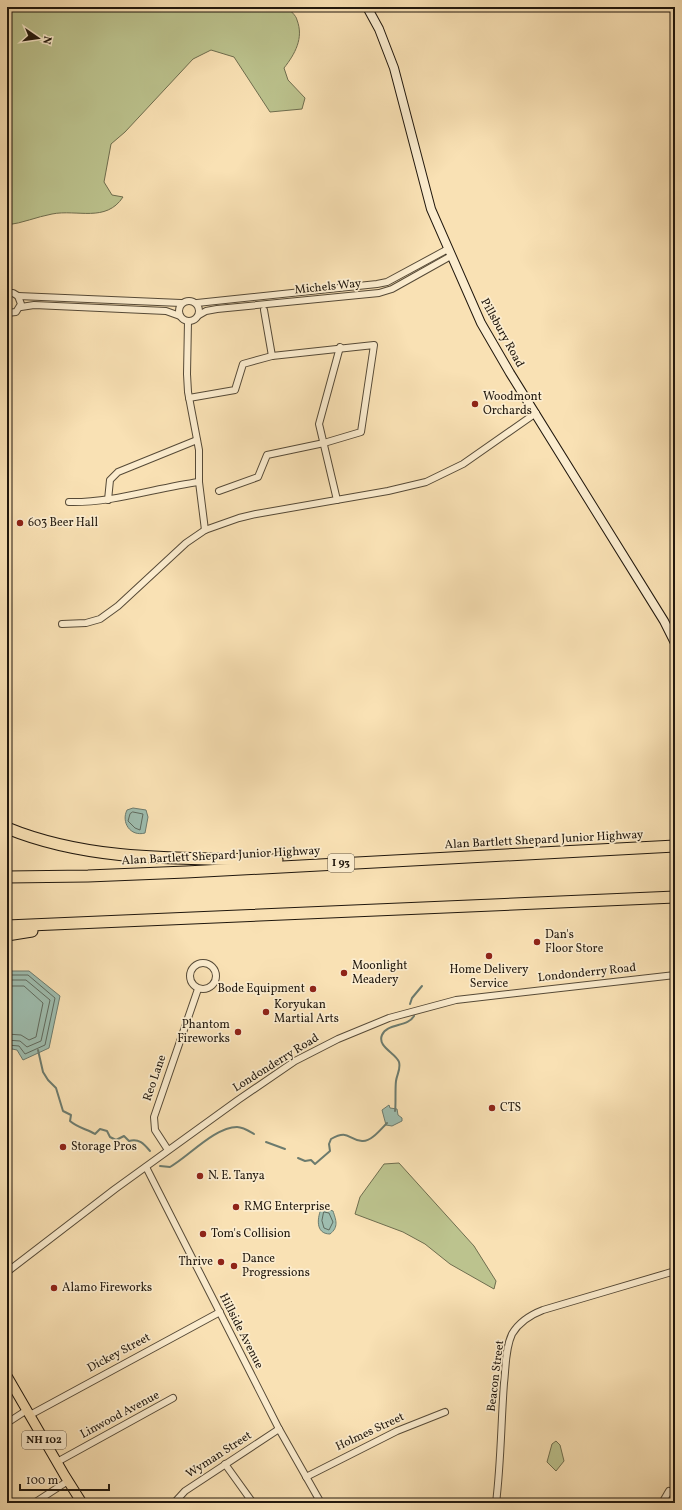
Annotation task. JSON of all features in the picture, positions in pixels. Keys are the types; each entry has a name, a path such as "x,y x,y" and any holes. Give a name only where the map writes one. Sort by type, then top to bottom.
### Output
{"highway":[{"path":"7,828 49,842 117,855 356,862"},
{"name":"Alan Bartlett Shepard Junior Highway","path":"7,877 96,876 356,862 449,859 675,846"},
{"path":"7,926 675,897"},
{"path":"7,935 104,922"}],"main road":[{"name":"NH 102","path":"7,1376 56,1462 82,1503"}],"street":[{"name":"Pillsbury Road","path":"367,7 379,29 394,68 431,209 481,323 664,621 675,643"},
{"name":"Michels Way","path":"197,303 377,284 387,282 449,253"},
{"name":"Michels Way","path":"199,315 206,311 217,309 379,293 392,289 449,253"},
{"path":"7,294 18,296 182,303 190,300 197,303 200,308 199,315 195,320 188,321 180,316 166,311 34,305 21,307 13,314 7,313"},
{"path":"18,296 21,301 21,307"},
{"path":"180,316 179,310 182,303"},
{"path":"264,310 272,356"},
{"path":"188,321 187,375 189,398 200,459 199,482 205,530"},
{"path":"189,398 236,390 243,364 272,356 340,347 374,345 361,432 324,443 267,455 258,477 219,491"},
{"path":"337,500 320,424 340,347"},
{"path":"62,624 86,623 107,615 168,557 205,530 239,518 388,491 426,482 450,472 536,413"},
{"path":"108,500 110,480 118,472 197,440"},
{"path":"69,502 93,503 199,482"},
{"path":"205,963 213,968 216,980 207,989 198,989 191,984 190,971 196,964 205,963"},
{"name":"Londonderry Road","path":"7,1272 168,1150 295,1061 338,1039 389,1018 443,1003 488,995 675,975"},
{"name":"Reo Lane","path":"168,1150 155,1130 154,1116 198,989"},
{"name":"Hillside Avenue","path":"146,1167 279,1429 321,1503"},
{"name":"Beacon Street","path":"496,1503 500,1466 506,1361 509,1342 515,1330 530,1316 543,1310 675,1271"},
{"name":"Dickey Street","path":"7,1423 220,1312"},
{"name":"Linwood Avenue","path":"56,1462 173,1398"},
{"name":"Holmes Street","path":"306,1477 397,1431 445,1412"},
{"name":"Wyman Street","path":"174,1503 185,1491 279,1429"},
{"path":"225,1464 254,1503"},
{"path":"34,1503 68,1481"},
{"path":"662,1503 669,1491"}],"green space":[{"path":"7,7 287,7 296,18 299,27 299,39 292,57 284,68 288,80 305,98 302,109 270,112 234,57 211,50 193,59 125,132 111,144 104,182 112,195 123,197 116,205 108,210 100,212 52,214 7,225"},
{"path":"399,1163 474,1246 496,1281 494,1289 450,1264 425,1244 403,1232 355,1214 360,1197 384,1164"},
{"path":"556,1441 560,1445 564,1461 556,1471 547,1462 552,1444"}],"water":[{"path":"133,808 146,810 148,817 145,833 135,833 128,828 126,824 125,815 127,810"},
{"path":"7,971 29,971 60,996 49,1048 23,1060 17,1050 7,1048"},
{"path":"389,1105 390,1108 397,1109 398,1115 402,1118 402,1121 392,1126 386,1125 382,1110"},
{"path":"322,1207 333,1211 335,1217 336,1226 330,1234 322,1231 318,1224"}],"waterway":[{"path":"410,1004 412,998 422,986"},
{"path":"395,1111 396,1081 399,1062 384,1046 381,1039 385,1031 407,1022 414,1016"},
{"path":"38,1050 43,1072 56,1088 63,1111 71,1115 70,1121 95,1134 100,1129 107,1131 110,1137 116,1140 124,1136 129,1141 136,1140 150,1151"},
{"path":"298,1158 305,1161 311,1160 315,1164 330,1151 329,1144 331,1139 337,1136 345,1135 357,1140 365,1141 376,1135 387,1123"},
{"path":"160,1166 170,1167 211,1137 229,1128 237,1127 246,1129 254,1134"},
{"path":"266,1142 285,1149"}],"place":[{"name":"Woodmont Orchards","path":"475,404"},
{"name":"603 Beer Hall","path":"20,523"},
{"name":"Dan's Floor Store","path":"537,942"},
{"name":"Home Delivery Service","path":"489,956"},
{"name":"Moonlight Meadery","path":"344,973"},
{"name":"Bode Equipment","path":"313,989"},
{"name":"Koryukan Martial Arts","path":"266,1012"},
{"name":"Phantom Fireworks","path":"238,1032"},
{"name":"CTS","path":"492,1108"},
{"name":"Storage Pros","path":"63,1147"},
{"name":"N. E. Tanya","path":"200,1176"},
{"name":"RMG Enterprise","path":"236,1207"},
{"name":"Tom's Collision","path":"203,1234"},
{"name":"Thrive","path":"221,1262"},
{"name":"Dance Progressions","path":"234,1266"},
{"name":"Alamo Fireworks","path":"54,1288"}]}
